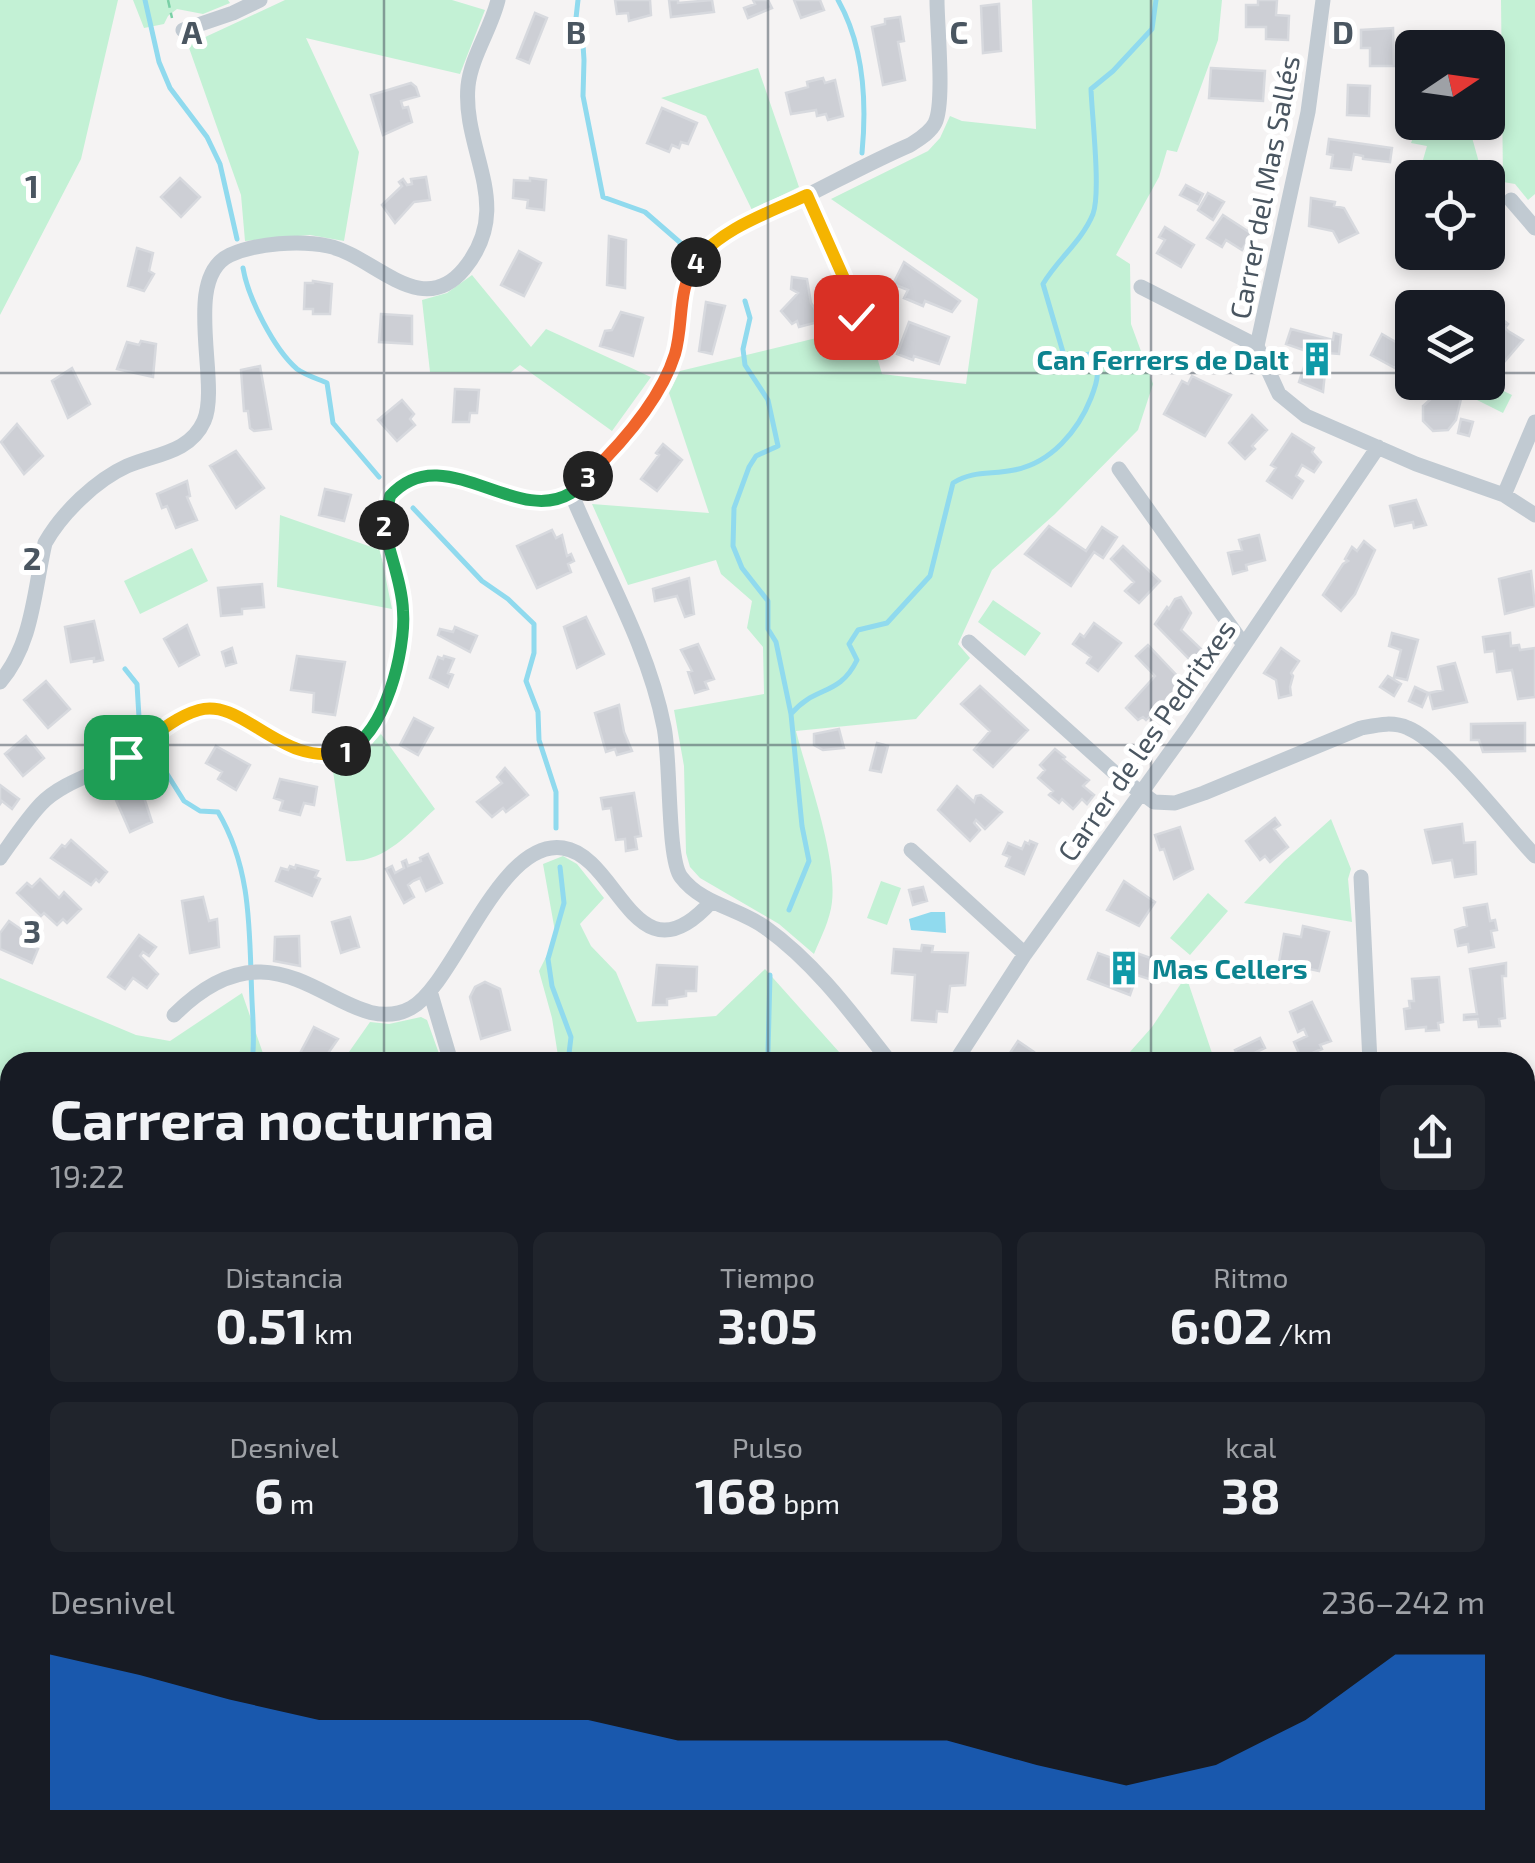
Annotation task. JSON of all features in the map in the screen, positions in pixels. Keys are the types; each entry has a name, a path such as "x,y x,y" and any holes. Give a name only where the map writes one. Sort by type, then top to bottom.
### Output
{"street":[{"path":"183,30 260,0"},
{"path":"0,682 14,665 34,604 44,543 52,531 111,475 185,444 206,418 207,300 213,275 227,256 288,244 329,246 353,255 404,286 427,289 462,272 484,234 489,209 468,105 468,87 498,0"},
{"path":"0,858 52,794 126,757 165,727 197,710 222,710 286,746 305,752 340,753 360,743 378,718 400,651 404,609 384,517 390,496 404,483 438,475 528,498 550,500 571,493 608,457 658,390 674,354 688,274 703,251 764,215 910,145 935,122 939,101 937,0"},
{"name":"Carrer del Mas Sallés","path":"1323,0 1308,112 1257,346 1279,394 1306,416 1378,448 1504,495 1535,515"},
{"path":"807,195 850,292 856,317 854,332"},
{"path":"1511,200 1535,228"},
{"path":"1141,287 1257,346"},
{"path":"1504,495 1535,422"},
{"name":"Carrer de les Pedritxes","path":"961,1052 1025,954 1378,448"},
{"path":"1119,469 1244,645"},
{"path":"571,493 634,633 658,701 671,774 674,865 682,878 712,902 764,926 794,952 882,1052"},
{"path":"969,642 1140,794 1154,802 1175,803 1255,774 1361,728 1387,723 1406,727 1430,740 1535,856"},
{"path":"174,1015 202,990 221,980 266,970 373,1012 406,1011 423,1001 477,916 509,875 532,856 558,846 578,852 627,908 651,926 666,930 683,926 712,902"},
{"path":"911,850 1025,954"},
{"path":"1361,877 1370,1052"},
{"path":"430,991 449,1052"}],"green space":[{"path":"0,0 118,0 81,159 0,315"},
{"path":"133,0 230,3 203,14 177,9 164,24 144,28"},
{"path":"285,0 452,0 485,10 460,74 306,38 359,152 344,241 310,235 245,241 241,195 188,45"},
{"path":"1032,0 1222,0 1218,40 1177,152 1167,150 1159,177 1116,255 1130,264 1131,324 1153,384 1138,430 1055,514 992,570 958,644 970,658 916,719 796,731 826,840 832,883 829,915 814,954 779,924 700,878 690,867 686,853 684,766 674,710 764,694 763,647 747,628 752,601 721,574 716,560 628,585 592,504 709,513 669,393 680,371 841,332 845,342 854,347 867,342 870,333 882,374 966,384 978,299 831,199 928,151 940,138 950,116 962,121 1036,129"},
{"path":"1501,0 1535,0 1535,194 1528,200 1515,184 1505,182 1505,30 1501,30"},
{"path":"758,68 799,187 752,210 706,116 661,98"},
{"path":"1473,140 1478,160 1423,160 1427,146 1411,143"},
{"path":"472,275 531,347 546,329 651,377 612,431 520,365 510,373 430,372 422,300 447,293"},
{"path":"1505,392 1512,395 1503,413 1477,400 1505,400"},
{"path":"280,515 380,550 392,609 277,587"},
{"path":"192,548 208,581 140,614 124,581"},
{"path":"993,600 1041,633 1025,656 978,622"},
{"path":"381,734 435,809 384,852 360,861 346,861 332,764 361,754"},
{"path":"1331,819 1351,869 1348,879 1352,922 1244,903 1284,861"},
{"path":"563,856 577,864 604,898 580,924 591,946 616,972 637,1022 716,1016 765,969 839,1052 557,1052 539,971 556,937 543,864"},
{"path":"881,881 901,888 887,925 867,918"},
{"path":"1208,893 1228,911 1190,955 1170,938"},
{"path":"1186,976 1212,1052 1130,1052"},
{"path":"0,978 136,1035 170,1041 242,993 263,1052 0,1052"},
{"path":"421,1017 427,1020 438,1052 349,1052 370,1022 389,1024"}],"water":[{"path":"945,912 946,933 911,930 909,919"}],"building":[{"path":"615,0 650,0 651,15 629,21 628,13 617,14"},
{"path":"669,0 712,0 714,12 671,17"},
{"path":"753,0 768,0 772,8 748,18 744,8 755,4"},
{"path":"794,0 820,0 824,10 801,18"},
{"path":"1258,0 1277,0 1276,15 1289,16 1288,40 1266,39 1266,27 1246,27 1246,5 1258,5"},
{"path":"999,4 1001,51 983,53 981,6"},
{"path":"535,13 547,18 529,63 517,58"},
{"path":"900,17 904,41 898,42 905,80 883,85 872,27 885,24 885,19"},
{"path":"1393,28 1394,66 1370,66 1370,48 1361,48 1361,30"},
{"path":"1211,68 1265,71 1263,101 1209,98"},
{"path":"823,78 825,83 835,80 843,116 828,120 826,114 817,116 816,110 791,114 786,93"},
{"path":"411,83 419,96 401,101 403,108 408,107 412,122 383,135 371,95"},
{"path":"1348,85 1370,86 1369,116 1347,115"},
{"path":"662,108 697,123 688,144 681,142 679,148 672,145 669,152 647,143"},
{"path":"1329,139 1392,148 1390,162 1354,154 1351,170 1331,168 1333,155 1327,154"},
{"path":"426,177 430,200 414,202 395,223 382,205 402,186 399,182 403,179 407,185 412,184 411,179"},
{"path":"180,178 200,197 181,217 161,197"},
{"path":"514,180 546,180 544,210 527,208 528,200 513,198"},
{"path":"1186,185 1203,194 1198,204 1180,195"},
{"path":"1208,193 1224,202 1213,220 1198,210"},
{"path":"1311,198 1335,202 1334,206 1344,208 1358,233 1339,242 1333,231 1309,226"},
{"path":"1223,215 1252,234 1242,250 1226,240 1222,247 1207,238"},
{"path":"1165,227 1194,245 1181,267 1157,253 1165,240 1159,237"},
{"path":"609,236 626,240 625,288 607,285"},
{"path":"137,248 153,253 149,271 154,274 144,291 128,286"},
{"path":"519,251 541,263 524,296 501,285"},
{"path":"904,262 960,301 952,312 904,298 908,290 893,284"},
{"path":"792,277 807,279 811,303 819,308 818,322 799,327 797,321 792,324 781,311 798,293 791,289"},
{"path":"305,283 332,284 330,314 313,314 313,309 304,309"},
{"path":"706,302 725,306 712,354 699,351"},
{"path":"621,312 643,318 633,356 600,346 605,331 612,330"},
{"path":"381,314 412,316 412,344 379,342"},
{"path":"909,322 949,337 939,364 897,354"},
{"path":"1505,328 1523,340 1505,361"},
{"name":"Can Ferrers de Dalt","path":"1291,329 1333,340 1334,333 1341,335 1339,354 1327,353 1323,392 1299,382 1309,352 1286,344"},
{"path":"1382,334 1395,342 1395,368 1371,355"},
{"path":"141,341 156,344 153,377 117,369 127,342 139,345"},
{"path":"260,366 271,429 254,431 248,411 244,411 241,370"},
{"path":"72,368 90,404 68,418 52,381"},
{"path":"1192,376 1231,395 1205,436 1164,414 1182,381 1188,384"},
{"path":"455,389 479,390 477,413 470,413 469,422 453,422"},
{"path":"402,400 414,414 410,419 415,425 397,441 378,420"},
{"path":"1430,400 1461,400 1456,420 1448,430 1433,431 1423,421 1423,406"},
{"path":"1252,415 1267,430 1245,459 1229,443"},
{"path":"1461,419 1473,422 1469,436 1458,433"},
{"path":"17,424 43,456 24,474 1,442"},
{"path":"1292,434 1314,448 1312,452 1321,462 1314,472 1302,465 1296,476 1303,481 1292,498 1267,481 1276,468 1271,465"},
{"path":"663,444 682,460 657,491 641,479"},
{"path":"236,451 264,488 236,508 210,466"},
{"path":"187,481 187,497 197,520 176,528 157,494"},
{"path":"325,489 351,495 344,521 319,515"},
{"path":"1416,500 1426,525 1414,528 1413,522 1395,526 1390,506"},
{"path":"1049,526 1086,551 1102,527 1117,537 1103,558 1094,552 1071,586 1025,554"},
{"path":"552,530 556,538 562,535 567,556 571,554 574,561 568,564 571,572 537,588 517,546"},
{"path":"1259,535 1265,560 1246,565 1247,570 1233,574 1228,553 1242,550 1239,540"},
{"path":"1364,541 1375,550 1355,594 1341,611 1323,595 1348,561 1345,559 1352,547 1357,551"},
{"path":"1123,546 1160,581 1139,603 1125,591 1134,582 1111,559"},
{"path":"1531,571 1535,606 1505,614 1499,579"},
{"path":"689,578 694,614 685,617 677,596 655,601 653,589"},
{"path":"262,584 264,607 221,616 218,588"},
{"path":"1181,597 1191,613 1181,630 1203,651 1194,664 1155,624 1167,607"},
{"path":"586,617 604,654 577,668 564,627"},
{"path":"94,621 103,660 71,662 65,627"},
{"path":"1094,623 1121,643 1098,671 1087,663 1091,657 1073,644"},
{"path":"187,625 199,655 179,666 164,639"},
{"path":"455,627 477,636 470,652 438,635 440,629 453,632"},
{"path":"1392,633 1418,640 1407,680 1394,677 1401,650 1389,646"},
{"path":"1510,633 1511,646 1519,645 1520,650 1535,648 1535,697 1518,699 1512,670 1497,672 1494,651 1485,652 1483,637"},
{"path":"698,644 714,679 705,682 708,689 695,693 688,672 692,671 681,650"},
{"path":"1148,645 1183,682 1146,720 1138,720 1126,708 1155,676 1136,656"},
{"path":"232,648 236,663 226,666 222,652"},
{"path":"1281,648 1299,661 1291,673 1291,695 1279,698 1276,680 1264,673"},
{"path":"297,656 345,662 335,715 313,712 314,693 291,690"},
{"path":"438,657 454,659 448,687 430,678"},
{"path":"1455,663 1467,702 1433,709 1429,693 1443,690 1438,667"},
{"path":"1388,676 1401,684 1394,696 1380,687"},
{"path":"46,681 70,709 48,728 24,700"},
{"path":"980,686 1028,730 993,767 974,750 990,731 961,704"},
{"path":"1415,687 1428,693 1422,707 1409,701"},
{"path":"619,705 632,751 617,755 615,749 606,752 595,713"},
{"path":"414,718 433,728 418,755 400,745"},
{"path":"1525,723 1525,751 1483,752 1479,740 1471,740 1471,724"},
{"path":"839,729 844,748 823,750 814,745 814,734"},
{"path":"26,736 44,758 23,776 5,754"},
{"path":"877,743 888,746 881,772 870,770"},
{"path":"216,746 250,765 236,790 218,779 222,772 206,763"},
{"path":"1055,749 1089,780 1083,786 1094,795 1087,804 1082,799 1073,809 1062,799 1059,803 1049,795 1053,791 1038,778 1045,770 1040,765"},
{"path":"505,768 528,795 506,812 503,808 492,817 477,802 502,783 497,777"},
{"path":"280,779 317,787 314,805 304,803 300,815 280,810 283,801 274,798"},
{"path":"0,785 19,799 12,809 2,801 0,804"},
{"path":"957,786 974,802 981,795 1002,812 985,829 976,820 980,830 970,841 938,810"},
{"path":"141,788 152,822 130,832 116,800"},
{"path":"634,793 641,836 635,837 637,849 626,851 625,839 616,840 611,808 603,809 601,798"},
{"path":"1275,818 1280,825 1274,829 1288,847 1270,862 1265,856 1260,860 1246,841"},
{"path":"1462,824 1464,843 1475,842 1476,874 1455,877 1452,860 1433,863 1425,830"},
{"path":"1180,827 1193,869 1174,879 1155,835"},
{"path":"71,840 107,872 99,882 96,879 91,885 51,858"},
{"path":"1030,841 1037,844 1024,874 1006,866 1010,857 1003,854 1008,843 1022,849"},
{"path":"428,854 442,883 426,891 420,878 413,881 408,885 414,897 404,903 386,869 392,866 395,873 404,868 402,862 406,860 408,866"},
{"path":"296,865 318,871 315,877 320,879 312,896 276,881 281,868 288,870"},
{"path":"40,879 59,898 64,892 81,909 67,923 63,919 57,925 44,913 41,916 17,893 27,883 32,887"},
{"path":"1124,881 1155,902 1139,926 1107,910"},
{"path":"923,887 927,901 913,905 909,890"},
{"path":"203,897 209,921 217,919 219,947 190,953 182,901"},
{"path":"1487,904 1490,921 1495,920 1497,930 1491,931 1494,947 1469,952 1468,944 1458,946 1455,930 1467,926 1464,908"},
{"path":"350,917 359,947 341,953 332,922"},
{"path":"9,921 28,934 22,943 38,949 32,963 0,949 0,933"},
{"path":"1303,926 1329,932 1319,971 1305,968 1304,973 1278,968 1284,934 1301,937"},
{"path":"139,935 156,947 149,956 143,952 140,956 158,974 147,988 133,978 125,989 108,977"},
{"path":"299,936 300,966 274,961 275,937"},
{"path":"922,945 933,946 932,952 968,953 965,985 950,986 947,1012 937,1011 936,1022 912,1020 915,975 892,973 894,949 921,951"},
{"name":"Mas Cellers","path":"1128,950 1159,961 1152,980 1137,975 1130,995 1088,979 1098,953 1123,962"},
{"path":"1506,963 1506,976 1502,976 1505,1018 1499,1019 1500,1026 1479,1027 1478,1019 1464,1020 1464,1015 1477,1014 1470,969"},
{"path":"657,965 697,967 696,991 667,999 667,1005 653,1005"},
{"path":"1439,977 1443,1022 1438,1023 1439,1030 1406,1029 1404,1009 1410,1008 1409,1001 1414,1001 1412,979"},
{"path":"485,982 500,989 510,1030 481,1039 470,997 475,987"},
{"path":"1312,1002 1331,1041 1315,1052 1298,1052 1294,1042 1307,1036 1304,1029 1298,1032 1290,1012"},
{"path":"314,1027 338,1039 329,1052 301,1052"},
{"path":"1260,1038 1265,1048 1257,1052 1235,1050"},
{"path":"1018,1041 1034,1052 1011,1052"}],"waterway":[{"path":"145,0 159,62 170,88 207,137 220,164 237,239"},
{"path":"578,0 583,96 603,197 645,212 683,245"},
{"path":"838,0 853,36 862,74 862,153"},
{"path":"789,910 809,861 791,714 850,672 857,660 849,644 858,630 887,623 930,576 953,483 968,476 1014,470 1040,460 1062,444 1091,398 1096,366 1090,354 1065,359 1043,284 1093,214 1096,172 1091,89 1152,29 1156,0"},
{"path":"243,268 250,294 271,336 297,369 327,383 333,423 379,477"},
{"path":"745,301 750,318 743,349 745,365 768,400 778,446 756,456 749,467 734,508 733,546 742,568 768,601 768,629 776,642 791,714"},
{"path":"413,508 482,581 534,624 534,653 526,681 538,712 539,740 556,792 556,828"},
{"path":"125,669 137,684 140,734"},
{"path":"152,750 184,801 200,811 218,812 238,857 249,928 253,1052"},
{"path":"560,867 564,903 548,959 552,986 571,1037 569,1052"},
{"path":"768,1052 770,975"}],"place":[{"name":"Can Ferrers de Dalt","path":"1317,359"},
{"name":"Mas Cellers","path":"1124,968"}],"route":[{"path":"126,757 183,716 210,707 233,714 286,746 305,752 330,755 352,750 378,718 400,651 404,609 384,528 390,496 413,479 438,475 528,498 550,500 571,493 608,457 658,390 674,354 688,274 703,251 730,234 807,195 850,292 856,317"}]}
